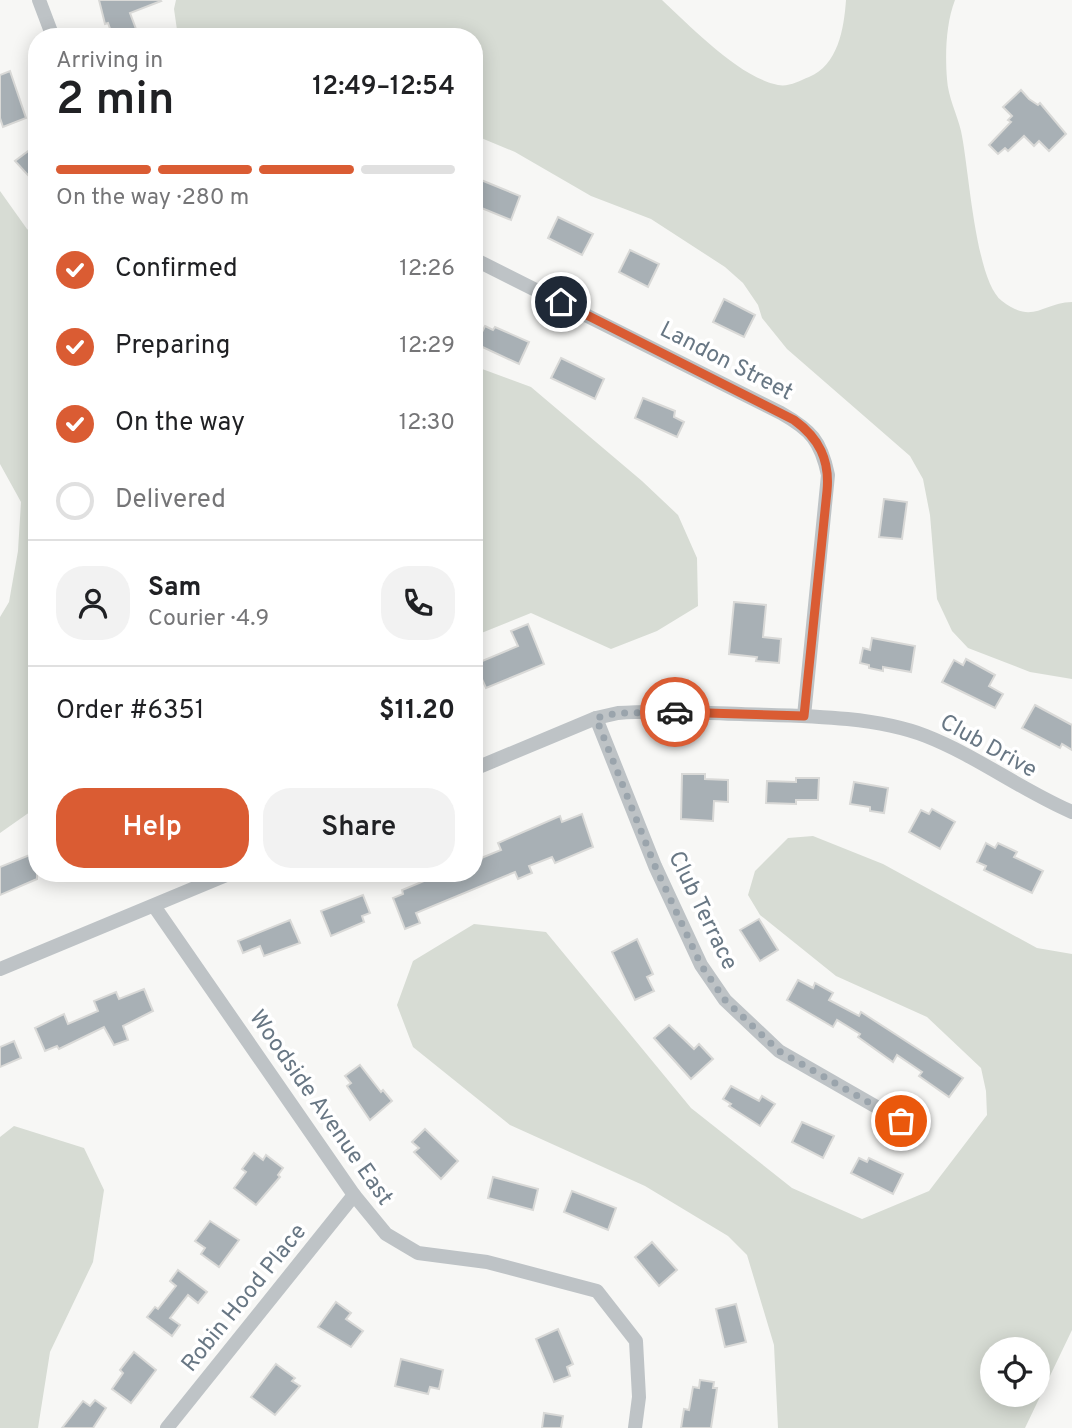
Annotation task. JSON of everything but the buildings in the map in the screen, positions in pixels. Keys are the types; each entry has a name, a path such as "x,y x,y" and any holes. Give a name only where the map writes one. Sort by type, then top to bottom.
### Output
{"street":[{"path":"39,0 50,28"},
{"name":"Landon Street","path":"483,264 781,413 807,429 819,443 828,475 804,716"},
{"name":"Club Drive","path":"483,765 596,718 641,711 804,716 886,725 924,735 961,752 1035,796 1072,812"},
{"name":"Club Terrace","path":"596,718 661,878 701,965 725,1000 779,1051 901,1121"},
{"path":"0,969 210,882"},
{"name":"Woodside Avenue East","path":"154,906 354,1195 386,1234 418,1253 487,1262 597,1291 636,1341 639,1397 635,1428"},
{"name":"Robin Hood Place","path":"167,1428 354,1195"}],"shaded area":[{"path":"176,0 662,0 732,62 763,80 782,85 809,77 827,64 838,45 846,0 955,0 947,39 948,86 961,131 974,222 985,271 1002,301 1013,308 1030,312 1072,302 1072,679 1030,672 968,648 952,631 937,599 930,515 923,479 910,456 787,349 762,318 758,305 743,283 725,267 651,219 591,196 515,152 483,139 483,28 177,28 174,9"},
{"path":"0,191 28,230 28,813 0,833 0,617 9,602 18,551 21,502 0,464"},
{"path":"483,369 531,387 642,481 678,515 697,558 698,606 657,631 611,649 531,613 483,632"},
{"path":"813,836 883,864 1037,948 1072,954 1072,1330 1050,1376 1050,1337 980,1337 980,1407 1035,1407 1025,1428 778,1428 774,1345 747,1255 728,1236 645,1186 510,1125 413,1047 397,1005 413,961 474,924 546,932 691,1108 792,1188 862,1219 929,1191 987,1115 981,1068 927,1017 836,976 760,915 748,895 755,871 788,838"},
{"path":"14,1126 84,1148 104,1190 93,1262 50,1352 38,1428 0,1428 0,1137"}],"way so far":[{"path":"675,712 641,711 596,718 655,866 701,965 725,1000 779,1051 901,1121"}],"route":[{"path":"561,302 794,420 807,429 819,443 824,457 828,475 827,491 804,716 675,712"}]}
